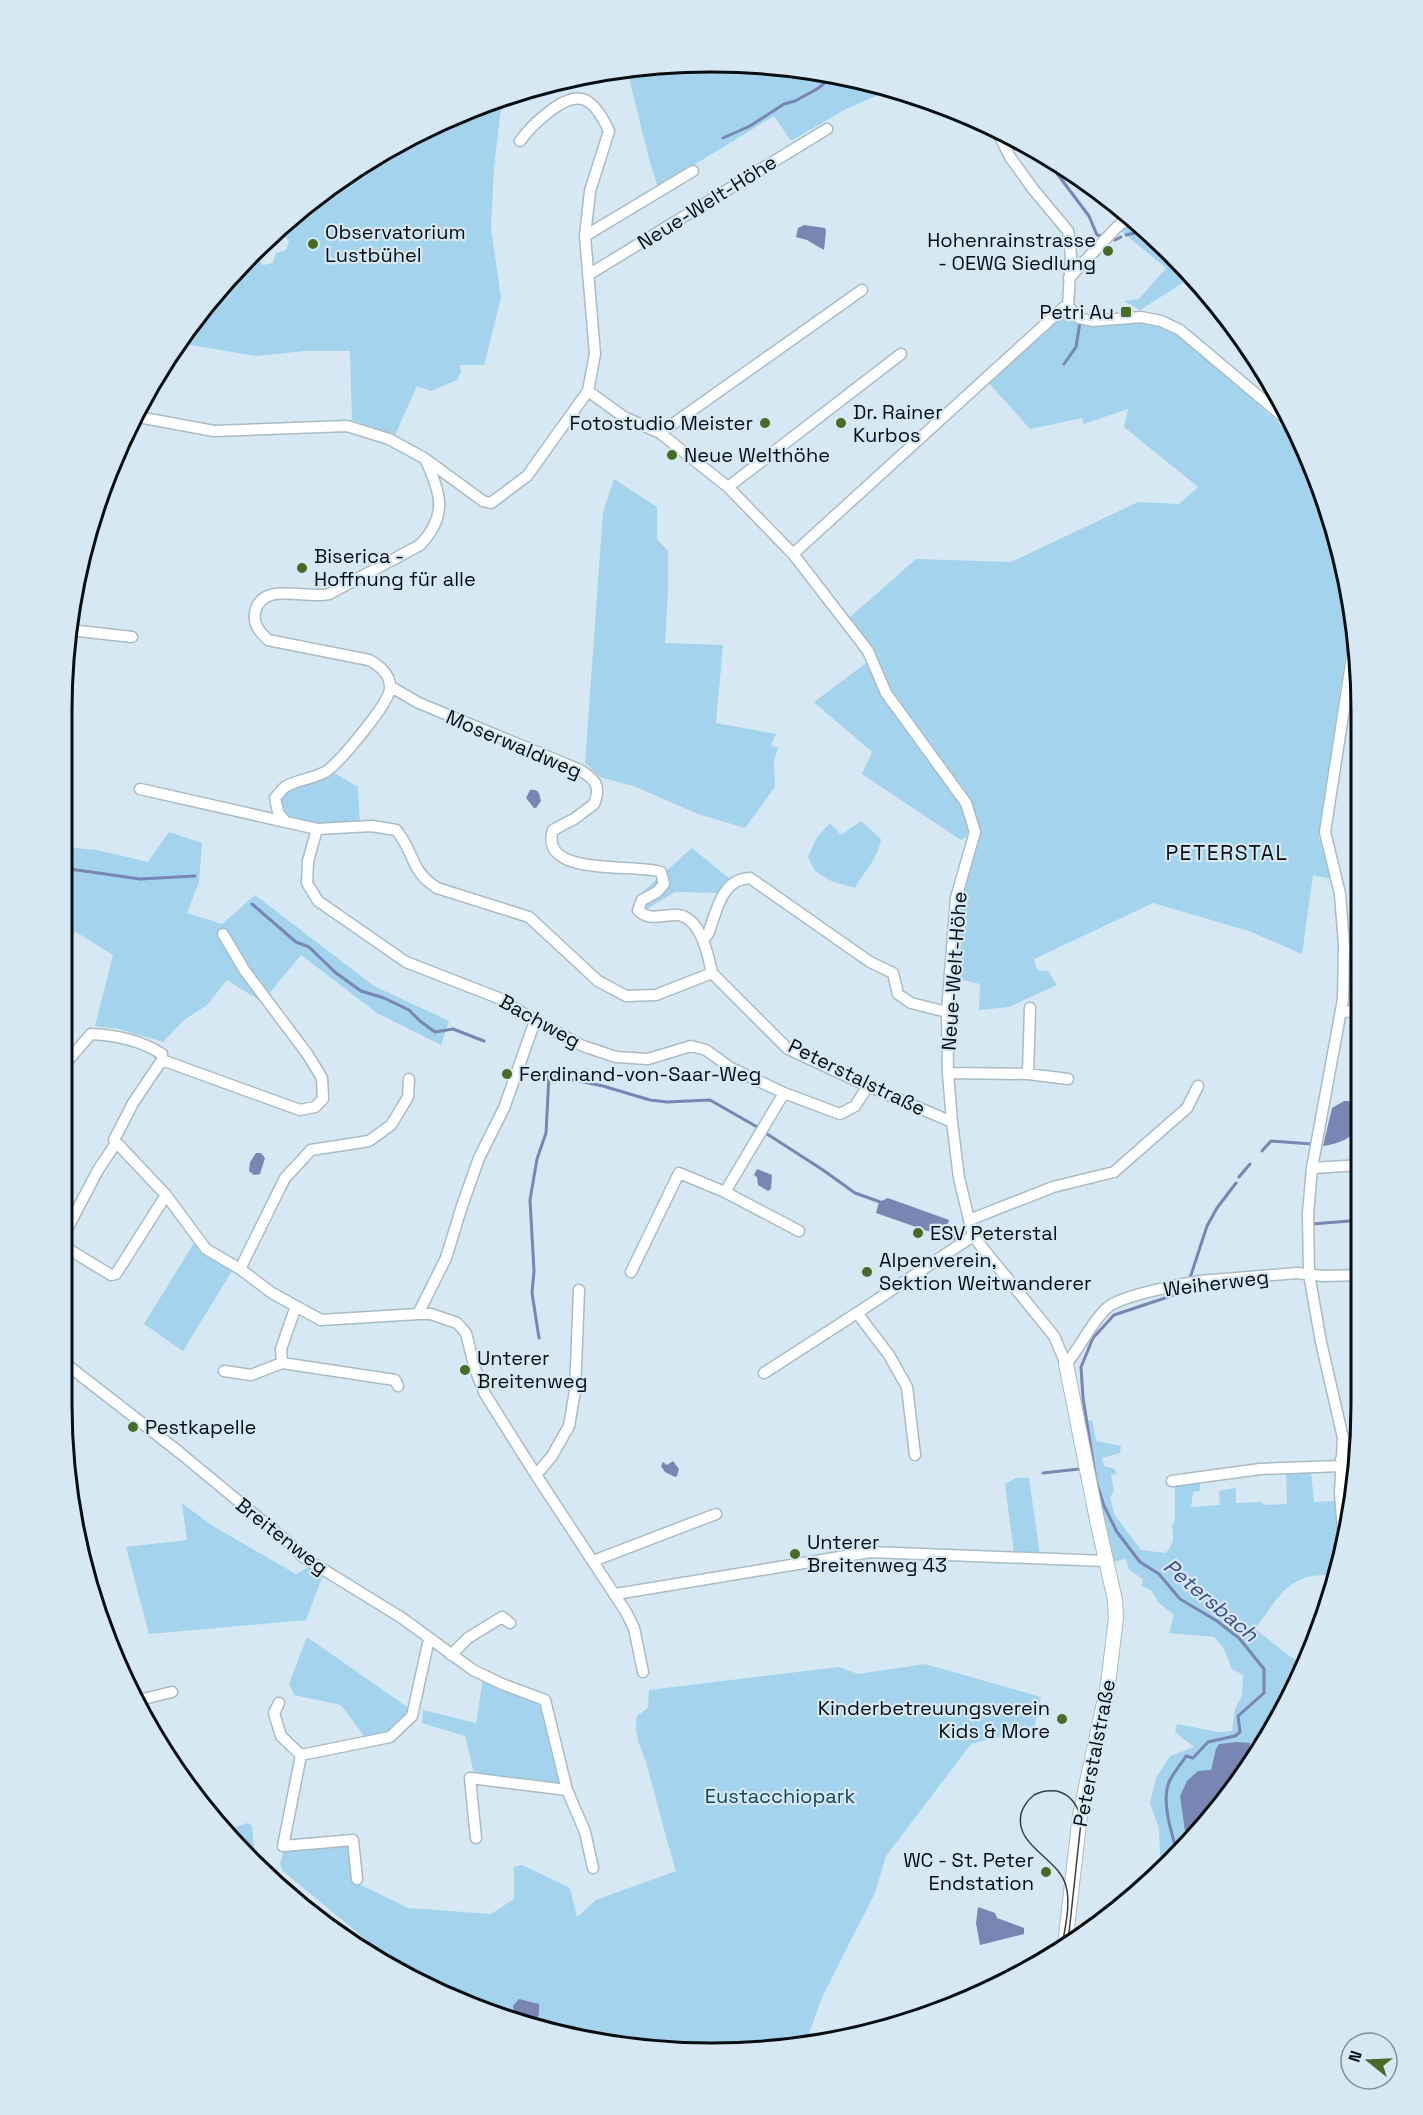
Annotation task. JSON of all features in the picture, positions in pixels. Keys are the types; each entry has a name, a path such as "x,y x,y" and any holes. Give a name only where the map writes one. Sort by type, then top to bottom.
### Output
{"street":[{"path":"144,418 214,431 347,426 389,439 424,458 483,501 491,503 527,476 588,391 595,354 585,236 590,192 609,131 602,117 590,103 577,98 547,112 520,141"},
{"name":"Neue-Welt-Höhe","path":"588,275 827,129"},
{"path":"1003,143 1033,189 1068,231 1071,255 1068,306 1079,318 1092,321 1141,317 1161,321 1180,330 1274,409"},
{"name":"Neue-Welt-Höhe","path":"585,236 693,171"},
{"path":"1069,278 1123,222"},
{"path":"660,434 862,290"},
{"path":"793,554 1063,308 1068,306"},
{"path":"728,487 901,354"},
{"name":"Neue-Welt-Höhe","path":"588,391 624,417 660,434 728,487 793,554 868,651 886,693 966,802 975,832 956,898 947,1012 952,1122"},
{"path":"286,822 278,812 275,798 285,787 327,771 353,745 386,699 391,687 386,674 377,664 369,660 268,640 258,631 254,621 257,606 266,595 277,592 319,597 329,594 420,545 430,534 437,520 440,499 438,485 424,458"},
{"path":"77,631 132,637"},
{"path":"1342,1513 1340,1493 1343,1438 1321,1342 1309,1274 1308,1213 1312,1167 1342,1011 1344,945 1340,894 1325,832 1350,678"},
{"name":"Moserwaldweg","path":"391,687 419,703 580,770 594,779 597,789 594,804 574,819 553,830 551,841 556,852 561,857 570,860 603,867 652,869 661,872 664,884 657,892 642,900 638,910 647,916 679,915 690,921 704,939 712,973"},
{"path":"140,789 317,829 372,826 396,830 404,840 417,872 427,881 437,888 529,917 598,981 626,996 656,995 712,973"},
{"name":"Bachweg","path":"317,829 308,861 307,883 318,901 406,962 501,999 535,1021 583,1046 616,1057 648,1059 691,1046 706,1050 731,1068 783,1092 840,1114 855,1106 868,1086"},
{"path":"704,939 726,888 738,878 750,878 870,962 892,973 898,994 911,1003 947,1012"},
{"path":"162,1060 300,1110 315,1107 323,1099 322,1078 313,1062 245,971 223,933"},
{"name":"Peterstalstraße","path":"712,973 788,1048 952,1122 959,1178 973,1236 1054,1336 1066,1364 1115,1600 1116,1618 1113,1656 1080,1815 1066,1936"},
{"path":"1028,1074 1030,1008"},
{"path":"1342,1011 1351,1012"},
{"path":"418,1314 446,1258 472,1177 504,1108 535,1021"},
{"path":"72,1056 91,1034 113,1035 148,1045 162,1054 162,1060 133,1103 114,1140 166,1195 206,1249 240,1269 272,1293 321,1320 431,1314 457,1323 466,1333 475,1370 485,1394 616,1594 634,1628 643,1672"},
{"path":"948,1073 1028,1074 1068,1079"},
{"path":"240,1269 285,1178 311,1150 369,1141 392,1125 408,1097 409,1079"},
{"path":"969,1220 1053,1187 1114,1172 1187,1108 1198,1086"},
{"path":"725,1192 783,1092"},
{"path":"72,1220 98,1170 116,1143"},
{"path":"1312,1167 1351,1165"},
{"path":"631,1272 679,1173 725,1192 799,1231"},
{"path":"72,1251 111,1275 116,1274 166,1195"},
{"path":"764,1372 973,1236"},
{"name":"Weiherweg","path":"1066,1364 1109,1306 1138,1295 1187,1283 1297,1273 1323,1276 1351,1275"},
{"path":"536,1475 552,1456 569,1426 574,1391 579,1290"},
{"path":"282,1363 281,1349 296,1306"},
{"path":"857,1313 889,1355 907,1388 915,1455"},
{"path":"224,1371 251,1375 282,1363 395,1380 398,1386"},
{"name":"Breitenweg","path":"72,1369 179,1452 303,1557 402,1618 473,1670 544,1700 567,1790"},
{"path":"1172,1481 1349,1460"},
{"path":"593,1561 716,1514"},
{"path":"616,1594 870,1552 1106,1562"},
{"path":"451,1655 468,1638 502,1617 510,1623"},
{"path":"301,1755 390,1737 412,1716 429,1639"},
{"path":"145,1699 172,1692"},
{"path":"279,1703 274,1713 281,1736 301,1755"},
{"path":"301,1755 283,1846 353,1840 357,1879"},
{"path":"476,1838 470,1778 567,1790 585,1832 593,1868"}],"green space":[{"path":"670,73 753,73 836,84 879,95 846,109 791,141 774,116 658,187 629,77"},
{"path":"501,108 494,168 491,229 501,298 484,365 460,365 461,372 457,380 431,391 417,386 395,435 352,420 350,351 305,351 256,356 188,345 204,322 258,260 263,265 273,263 276,253 286,250 289,241 284,236 322,204 356,180 429,138"},
{"path":"1126,226 1164,259 1185,282 1140,310 1124,301 1139,299 1166,268 1120,230"},
{"path":"1066,312 1077,321 1142,320 1159,323 1182,336 1285,429 1317,506 1339,587 1346,629 1345,657 1319,837 1331,879 1313,875 1302,954 1249,931 1153,903 1034,959 1037,970 1048,971 1057,985 1009,1007 979,1010 980,984 950,977 956,898 975,832 966,803 886,693 868,651 849,618 916,559 1011,562 1138,502 1179,504 1198,487 1124,427 1128,409 1084,424 1082,418 1030,429 988,382"},
{"path":"614,479 657,507 657,539 668,551 665,643 723,645 716,723 776,734 771,745 778,748 774,761 775,787 745,828 698,814 636,787 600,777 585,763 603,512"},
{"path":"866,663 886,699 966,811 968,831 965,838 961,840 862,774 872,752 814,702"},
{"path":"333,772 358,787 360,822 311,825 290,818 283,810 280,798 285,792"},
{"path":"861,821 881,839 874,858 855,888 831,881 815,871 808,857 817,837 830,823 841,835"},
{"path":"169,832 202,843 199,882 187,913 222,924 255,895 374,986 449,1021 441,1045 377,1013 301,955 262,1002 227,980 207,1005 184,1020 163,1042 119,1029 95,1026 113,955 76,932 72,934 72,848 97,850 148,862"},
{"path":"692,848 730,879 721,893 675,892 645,910 637,897"},
{"path":"194,1243 202,1252 232,1271 183,1351 144,1324"},
{"path":"1092,1420 1096,1441 1121,1446 1120,1453 1102,1458 1104,1466 1115,1469 1116,1474 1111,1475 1114,1491 1110,1497 1114,1514 1141,1550 1165,1553 1170,1548 1173,1537 1172,1526 1175,1520 1175,1484 1190,1481 1200,1483 1200,1491 1193,1492 1191,1507 1220,1505 1219,1491 1236,1488 1236,1503 1287,1504 1286,1473 1311,1471 1314,1502 1336,1501 1338,1533 1327,1576 1318,1575 1295,1582 1278,1597 1255,1629 1297,1660 1285,1686 1243,1759 1219,1793 1160,1859 1159,1829 1150,1803 1156,1778 1170,1756 1194,1747 1175,1732 1177,1724 1218,1732 1232,1731 1235,1709 1242,1696 1243,1675 1232,1669 1223,1647 1214,1637 1169,1633 1174,1615 1159,1603 1151,1590 1142,1586 1143,1579 1129,1570 1126,1559 1113,1562 1107,1545 1084,1421"},
{"path":"1016,1478 1029,1478 1040,1555 1014,1554 1005,1484"},
{"path":"182,1503 211,1525 296,1574 311,1566 323,1575 306,1620 149,1634 126,1547 187,1540"},
{"path":"307,1637 410,1709 394,1730 364,1736 341,1705 294,1695 289,1684"},
{"name":"Eustacchiopark","path":"925,1664 1041,1697 1034,1728 971,1744 886,1856 875,1893 823,1995 808,2036 753,2042 670,2042 587,2031 506,2009 429,1977 373,1945 283,1871 280,1864 284,1850 351,1845 357,1883 408,1908 491,1914 514,1899 514,1867 522,1865 570,1888 577,1917 596,1900 676,1871 637,1736 637,1716 648,1708 649,1690 839,1667 858,1674"},
{"path":"483,1679 537,1701 546,1720 561,1780 553,1785 474,1773 465,1736 422,1723 423,1710 476,1723"},
{"path":"248,1823 252,1826 255,1851 233,1828"}],"shaded area":[{"path":"804,225 825,228 824,250 807,240 796,237 798,228"},
{"path":"530,790 537,791 540,796 541,801 536,808 526,798"},
{"path":"1344,1101 1351,1101 1351,1135 1334,1144 1323,1146 1332,1108"},
{"path":"256,1153 261,1153 265,1158 260,1174 254,1175 249,1171 250,1162"},
{"path":"757,1169 772,1175 771,1189 768,1191 758,1185 757,1177 754,1175"},
{"path":"888,1198 949,1220 947,1227 964,1233 964,1237 956,1241 876,1213 879,1202"},
{"path":"673,1461 679,1469 675,1477 665,1472 661,1466 663,1462 667,1465"},
{"path":"1250,1743 1243,1759 1219,1793 1185,1833 1180,1796 1187,1781 1198,1771 1211,1770 1219,1744"},
{"path":"978,1907 995,1913 997,1918 1024,1928 1024,1934 980,1945 976,1923"},
{"path":"519,1999 539,2004 539,2014 537,2018 515,2012 513,2006"}],"waterway":[{"path":"723,138 750,126 784,104 795,101 826,82"},
{"name":"Petersbach","path":"1057,174 1089,216 1097,235 1103,236"},
{"name":"Petersbach","path":"1126,235 1135,233"},
{"name":"Petersbach","path":"1115,240 1121,237"},
{"path":"1064,364 1076,347 1080,322"},
{"path":"72,869 140,879 195,876"},
{"path":"252,904 296,942 309,947 336,973 361,991 384,998 409,1010 435,1032 453,1029 484,1041"},
{"path":"539,1338 532,1293 534,1271 530,1200 537,1159 546,1133 549,1075 603,1086 650,1100 667,1102 710,1100 759,1128"},
{"path":"764,1132 855,1193 883,1203"},
{"name":"Petersbach","path":"1262,1151 1271,1141 1312,1144"},
{"name":"Petersbach","path":"1239,1177 1250,1164"},
{"name":"Petersbach","path":"1189,1281 1207,1226 1236,1183"},
{"path":"1312,1224 1351,1221"},
{"name":"Petersbach","path":"1175,1844 1166,1797 1170,1780 1186,1756 1193,1758 1208,1742 1235,1736 1240,1732 1238,1716 1264,1693 1264,1669 1239,1638 1217,1621 1180,1599 1159,1574 1140,1562 1117,1532 1104,1506 1096,1481 1083,1398 1081,1367 1093,1338 1114,1315 1186,1291 1187,1287"},
{"path":"1043,1473 1079,1469"}],"tram line":[{"path":"1064,1937 1068,1908 1066,1886 1055,1867 1024,1835 1021,1825 1021,1814 1026,1803 1034,1795 1045,1791 1057,1791 1071,1799 1079,1812 1081,1822 1069,1934"}],"place":[{"name":"Observatorium Lustbühel","path":"313,244"},
{"name":"Hohenrainstrasse - OEWG Siedlung","path":"1108,251"},
{"name":"Petri Au","path":"1126,312"},
{"name":"Fotostudio Meister","path":"765,423"},
{"name":"Dr. Rainer Kurbos","path":"841,423"},
{"name":"Neue Welthöhe","path":"672,455"},
{"name":"Biserica - Hoffnung für alle","path":"302,568"},
{"name":"Ferdinand-von-Saar-Weg","path":"507,1074"},
{"name":"ESV Peterstal","path":"918,1233"},
{"name":"Alpenverein, Sektion Weitwanderer","path":"867,1272"},
{"name":"Unterer Breitenweg","path":"465,1370"},
{"name":"Pestkapelle","path":"133,1427"},
{"name":"Unterer Breitenweg 43","path":"795,1554"},
{"name":"Kinderbetreuungsverein Kids & More","path":"1062,1719"},
{"name":"WC - St. Peter Endstation","path":"1046,1872"}],"district":[{"name":"PETERSTAL","path":"1227,852"}]}
